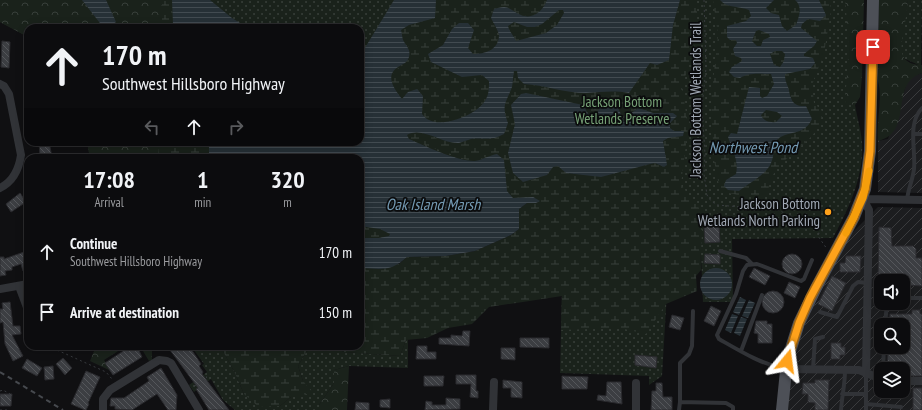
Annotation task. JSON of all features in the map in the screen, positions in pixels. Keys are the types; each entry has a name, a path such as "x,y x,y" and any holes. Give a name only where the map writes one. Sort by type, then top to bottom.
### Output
{"main road":[{"path":"782,410 786,369 799,323 863,198 867,180 870,151 873,0"}],"street":[{"path":"0,84 4,86 9,94 21,155 20,164 13,178 0,188"},
{"path":"866,374 869,210 863,198 922,202"},
{"path":"0,289 24,285"},
{"path":"19,286 24,299"},
{"path":"103,410 103,399 105,395 159,360 170,363 199,410"},
{"path":"786,369 860,370 874,377"},
{"path":"910,381 922,381"},
{"path":"493,410 494,382"},
{"path":"636,383 636,410"}],"lane":[{"path":"907,200 914,170 913,134 917,114 922,108"},
{"path":"913,134 922,134"},
{"path":"720,250 746,258 752,264"},
{"path":"786,369 772,366 741,351 719,339 717,335 736,294 743,271 747,265 757,264 801,281 804,279 812,260"},
{"path":"820,312 837,317 853,286 858,282 868,283"},
{"path":"741,351 762,295"},
{"path":"910,298 922,298"},
{"path":"679,410 680,363 689,354 692,346 693,311"},
{"path":"814,369 815,339 823,337"},
{"path":"841,410 842,394 846,386 845,370"},
{"path":"866,374 866,410"},
{"path":"842,394 866,394"},
{"path":"680,402 726,403 733,407 733,410"},
{"path":"866,404 901,407"}],"path":[{"name":"Jackson Bottom Wetlands Trail","path":"704,0 706,68 702,107 705,154 704,174 707,195 711,201 717,205 778,210 823,231"},
{"path":"817,228 819,234 818,236 832,258"},
{"path":"57,350 106,372 117,386"},
{"path":"187,391 198,383"},
{"path":"0,391 3,390 10,394"},
{"path":"0,410 8,410"}],"shaded area":[{"path":"922,73 922,193 878,192 878,141 888,139 907,83 914,76"},
{"path":"878,207 922,208 922,410 788,410 790,374 795,349 807,320 850,235"}],"green space":[{"name":"Jackson Bottom Wetlands Preserve","path":"0,0 853,0 851,105 855,105 862,142 861,168 850,204 833,238 732,239 733,302 703,302 699,208 672,207 662,376 649,385 649,376 560,373 564,203 411,199 364,312 364,154 89,154 88,146 364,146 364,24 24,24 24,35 0,22"},
{"path":"0,0 82,0 86,7 116,22 106,0 162,0 162,24 24,24 24,35 0,22"},
{"path":"162,0 172,0 173,24 162,24"},
{"path":"436,0 547,0 541,10 533,15 523,15 512,10 491,18 498,38 495,48 490,51 473,54 452,29 443,45 428,54 431,63 462,77 482,75 489,81 488,94 482,105 476,110 460,118 443,122 429,120 422,114 423,96 417,89 408,92 402,99 395,89 392,80 394,72 405,64 409,47 403,40 401,30 409,25 435,18"},
{"path":"680,0 697,0 697,38 682,87 688,127 681,185 699,208 703,209 701,270 696,276 697,291 666,304 646,334 620,328 561,330 562,296 489,307 472,324 448,328 427,338 406,340 400,356 344,352 340,350 364,350 364,268 380,268 399,264 407,257 446,256 475,251 511,235 519,229 519,209 527,203 536,203 540,201 533,197 513,198 507,191 504,161 487,156 478,161 467,160 409,139 407,135 413,132 422,133 438,139 458,143 472,139 494,139 508,123 505,112 505,104 512,87 514,71 517,71 524,84 568,90 608,90 629,93 650,63 657,65 669,60 673,25","holes":["525,93 583,105 596,127 598,126 598,111 618,108 626,125 631,113 639,108 653,113 668,112 676,116 670,123 670,128 683,136 668,138 663,141 664,167 655,163 606,176 566,173 558,166 553,167 547,175 527,181 518,180 513,173 508,153 515,124 511,110 513,101 521,94"]},
{"path":"713,0 830,0 831,11 824,53 812,85 814,103 823,112 821,120 818,128 809,139 777,169 769,186 769,196 742,196 720,191 714,160 711,102 718,35"},
{"path":"845,0 864,0 862,77 860,97 855,105 845,104 849,43"},
{"path":"879,0 908,0 902,42 902,53 904,58 908,61 914,64 922,65 922,73 912,79 906,87 896,128 889,136 878,141 880,103 878,81"},
{"path":"908,0 922,0 921,66 903,58 900,49"},
{"path":"559,10 563,10 564,13 557,25 546,33 515,42 508,26 514,22 528,27 535,27 542,24"},
{"path":"88,146 159,146 158,154 89,154"},
{"path":"159,146 209,146 209,154 158,154"},
{"path":"364,226 379,227 390,234 389,236 364,238"},
{"path":"406,340 408,340 408,368 349,366 334,370 334,383 319,405 319,410 235,410 223,400 211,379 194,392 189,385 207,372 202,365 204,364 194,350 222,350 234,371 244,394 280,406 291,397 303,381 298,366 306,352 309,350 340,350 344,352 400,356"},
{"path":"94,350 120,350 104,360 111,371 90,361"},
{"path":"142,350 152,350 152,360 149,361"},
{"path":"222,350 309,350 306,352 298,366 303,381 313,393 291,397 280,406 259,407 244,394 234,371"},
{"path":"349,366 347,410 319,410 319,405 334,383 334,370"}],"water":[{"path":"82,0 106,0 116,22 113,24 101,24"},
{"path":"172,0 210,0 242,24 173,24"},
{"name":"Oak Island Marsh","path":"394,0 436,0 435,18 409,25 401,30 403,40 409,50 409,57 406,62 394,71 391,79 396,91 402,99 408,92 417,89 423,96 422,114 429,120 443,122 452,121 476,110 482,105 487,97 489,88 489,81 482,75 462,77 431,62 428,54 443,45 452,29 459,23 468,23 474,30 468,48 473,54 478,54 494,48 497,44 499,35 491,18 494,9 496,8 506,7 521,15 530,16 537,14 543,8 547,0 680,0 673,25 669,60 657,65 650,63 629,93 613,91 578,93 524,84 518,78 517,71 514,71 512,87 505,104 505,112 508,123 504,134 494,138 471,139 459,143 452,143 426,134 413,133 407,135 409,139 442,153 468,161 480,160 497,154 504,160 507,191 513,198 533,197 540,201 536,203 527,203 519,209 519,229 511,235 475,251 446,256 407,257 391,267 374,269 364,268 364,238 379,238 389,236 390,234 380,229 364,227 364,154 209,154 209,146 364,146 364,49","holes":["559,10 563,10 564,13 557,25 546,33 516,41 508,26 514,22 527,27 535,27 542,24"]},
{"name":"Northwest Pond","path":"720,0 774,0 766,8 771,13 779,15 782,26 787,31 796,25 799,15 800,9 795,0 819,0 826,15 820,21 808,19 802,24 801,28 817,41 814,46 804,54 804,56 813,58 815,63 810,69 785,74 792,101 797,105 806,106 812,119 809,125 800,131 785,135 777,140 769,167 761,175 739,191 728,190 724,186 726,180 736,174 737,169 735,155 728,137 731,133 737,134 749,87 760,88 760,96 762,98 767,96 774,84 771,74 751,74 740,78 734,77 729,72 732,67 742,61 741,58 735,56 733,49 737,43 736,40 730,40 727,37 727,26 746,21 751,16 749,10 729,6","holes":["759,30 769,34 770,37 763,40 761,46 757,46 752,41 756,31","775,51 782,51 785,54 784,61 780,67 774,65 770,54","766,110 777,112 782,116 776,122 771,122 765,120 761,115"]},
{"path":"526,93 583,105 596,127 598,126 598,111 601,106 610,103 618,108 626,125 631,113 639,108 653,113 673,113 677,116 670,123 670,128 674,131 684,131 683,136 668,138 663,141 667,165 664,167 655,163 601,177 566,173 558,166 553,167 547,175 523,182 513,173 508,153 515,124 511,105 521,94"},
{"path":"713,268 719,268 729,275 732,284 731,290 725,297 719,300 713,300 703,293 700,287 700,281 707,271"},
{"path":"740,297 746,300 739,315 733,312"},
{"path":"749,300 755,303 748,318 742,316"},
{"path":"732,314 738,316 731,333 725,330"},
{"path":"741,317 747,319 740,336 734,333"}],"building":[{"path":"2,41 10,42 9,68 1,67"},
{"path":"39,146 50,146 51,154 40,154"},
{"path":"20,193 24,199 24,203 11,212 6,204"},
{"path":"719,226 720,242 705,243 704,227"},
{"path":"879,227 891,228 892,246 913,246 916,249 916,258 922,258 922,286 910,285 910,274 878,274"},
{"path":"24,252 24,271 21,264 12,267 12,270 5,271 6,275 0,276 0,257 4,257 4,259"},
{"path":"705,254 720,255 720,264 704,263"},
{"path":"788,254 796,254 802,260 802,268 796,274 788,274 782,268 782,260"},
{"path":"846,256 861,256 860,272 840,272 840,263 845,263"},
{"path":"754,268 770,276 765,285 749,277"},
{"path":"832,276 846,283 832,311 818,304"},
{"path":"789,282 800,287 795,298 784,293"},
{"path":"773,291 777,292 783,298 783,306 777,312 773,313 769,312 763,306 762,302 763,298 769,292"},
{"path":"10,302 13,326 20,326 21,334 12,335 23,356 13,361 5,344 3,322 0,323 0,309 3,309 2,303"},
{"path":"711,306 721,311 714,326 704,321"},
{"path":"912,310 920,310 920,314 922,314 922,376 910,376 910,362 887,362 888,354 910,354 910,318 890,318 890,314 912,314"},
{"path":"672,315 684,318 680,330 669,327"},
{"path":"756,321 767,321 767,324 772,324 772,343 758,343 758,334 754,333"},
{"path":"463,331 470,331 469,346 439,344 439,338 451,338 451,335 462,336"},
{"path":"520,338 549,338 549,348 520,347"},
{"path":"831,343 841,343 841,347 845,347 845,355 840,355 840,359 831,359"},
{"path":"417,346 427,346 427,352 436,352 436,359 416,359"},
{"path":"501,348 515,348 515,360 501,359"},
{"path":"125,350 139,350 142,357 113,375 105,363"},
{"path":"170,350 192,350 201,364 199,366 203,372 202,374 229,410 209,410 196,389 198,388"},
{"path":"635,355 657,357 656,368 635,365"},
{"path":"63,358 72,368 65,375 56,364"},
{"path":"27,359 42,368 37,376 22,368"},
{"path":"53,366 54,379 45,380 44,367"},
{"path":"161,368 177,395 176,410 168,410 157,394 132,410 115,409 115,406 110,406 111,398 124,398 149,381 147,377"},
{"path":"86,371 100,377 85,410 71,404"},
{"path":"456,375 476,375 476,391 478,391 478,398 470,397 471,384 456,384"},
{"path":"424,376 444,376 443,386 424,386"},
{"path":"562,376 588,377 587,389 562,389"},
{"path":"503,380 522,382 522,398 511,397 511,388 503,388"},
{"path":"815,380 829,380 828,410 815,410 815,403 808,402 808,394 802,394 803,383 815,383"},
{"path":"607,382 621,382 622,404 597,400 598,395 606,396"},
{"path":"656,383 662,383 663,397 672,397 672,410 651,410 652,391 656,391"},
{"path":"913,388 922,388 922,410 913,410"},
{"path":"0,394 12,394 11,406 0,406"},
{"path":"446,398 460,399 460,409 425,410 426,401 432,402 432,405 446,405"},
{"path":"390,399 390,408 380,407 380,400"},
{"path":"356,402 369,403 369,410 355,410"}],"railway":[{"path":"0,372 63,410"}],"slow traffic":[{"path":"846,233 863,198 869,171"}],"place":[{"name":"Jackson Bottom Wetlands North Parking","path":"828,212"}],"route":[{"path":"787,361 799,323 810,298 863,198 867,180 870,151 873,47"}]}
